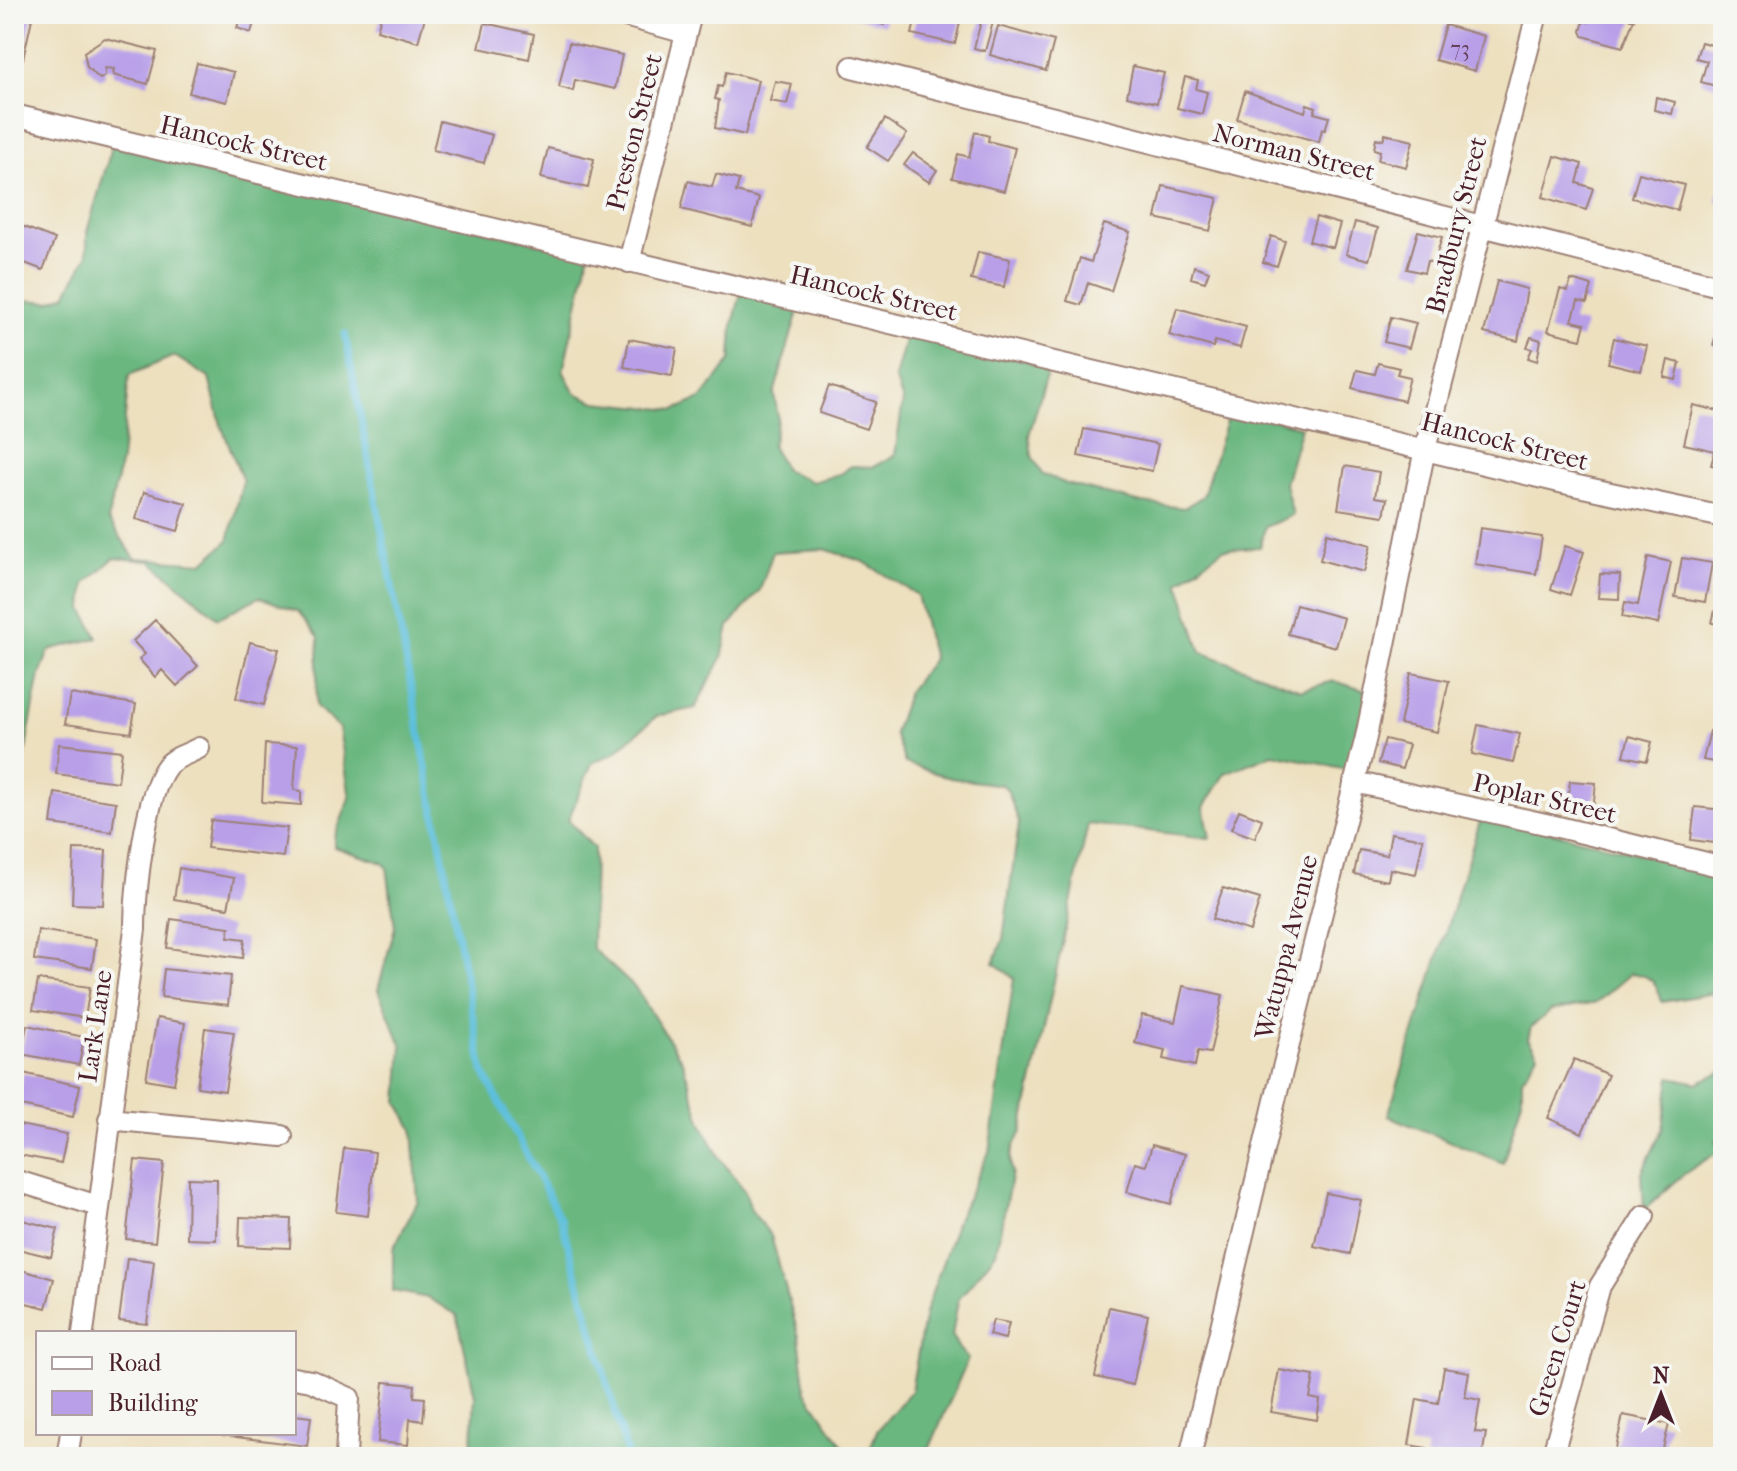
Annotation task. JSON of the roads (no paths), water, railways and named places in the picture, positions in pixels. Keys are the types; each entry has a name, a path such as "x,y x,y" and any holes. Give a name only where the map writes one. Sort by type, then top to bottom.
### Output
{"street":[{"path":"618,14 689,23"},
{"name":"Bradbury Street","path":"1425,449 1537,14"},
{"name":"Preston Street","path":"629,262 689,23"},
{"name":"Norman Street","path":"852,67 1723,287"},
{"name":"Hancock Street","path":"14,115 1564,483 1723,517"},
{"name":"Watuppa Avenue","path":"1190,1457 1274,1103 1366,737 1425,449"},
{"name":"Lark Lane","path":"83,1331 135,929 135,907 152,800 167,765 199,748"},
{"name":"Poplar Street","path":"1354,782 1723,867"},
{"path":"109,1119 282,1136"},
{"path":"14,1180 98,1206"},
{"name":"Green Court","path":"1552,1457 1600,1286 1644,1216"},
{"path":"296,1378 311,1381 349,1398 346,1457"},
{"path":"67,1457 71,1435"}],"waterway":[{"path":"345,334 483,1071 561,1220 628,1457"}]}
